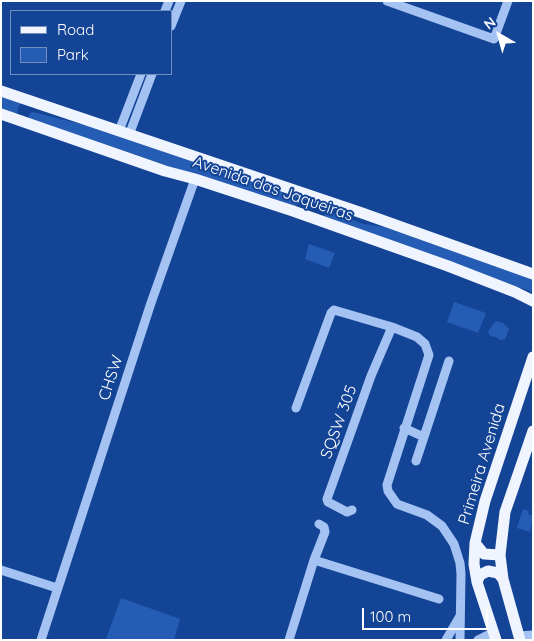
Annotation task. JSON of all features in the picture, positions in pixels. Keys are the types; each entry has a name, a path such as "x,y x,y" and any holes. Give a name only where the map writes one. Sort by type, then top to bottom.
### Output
{"main road":[{"name":"Avenida das Jaqueiras","path":"1,91 325,200 531,272"},
{"path":"23,122 24,111 33,103"},
{"name":"Avenida das Jaqueiras","path":"1,114 164,171 195,179 455,268 515,292 533,302"},
{"path":"293,212 302,204 303,194"},
{"path":"324,223 318,214 325,200"},
{"path":"515,292 533,312"},
{"name":"Primeira Avenida","path":"495,636 477,582 474,564 475,543 485,501 533,358"},
{"path":"520,638 503,579 500,555 505,512 522,458 533,431"},
{"path":"501,454 513,453 522,458"},
{"path":"475,543 484,554 500,555"},
{"path":"477,582 480,576 488,571 498,573 503,579"}],"street":[{"path":"172,24 181,1"},
{"path":"387,1 494,39 508,1"},
{"path":"124,133 141,75"},
{"path":"124,133 152,75"},
{"name":"CHSW","path":"41,640 152,301 195,179"},
{"path":"296,408 333,311 338,310 392,327 421,340 425,344 428,352 387,485 388,491 397,504 427,515 447,532 454,544 460,563 460,640"},
{"name":"SQSW 305","path":"352,510 347,512 328,502 327,499 371,376 392,327"},
{"path":"416,461 449,361"},
{"path":"404,428 424,437"},
{"path":"289,640 314,560 325,532 324,527 320,524"},
{"path":"314,560 439,599"},
{"path":"1,570 57,588"},
{"path":"446,640 455,628 461,614"},
{"path":"520,638 533,635"},
{"path":"478,640 495,636"}],"green space":[{"path":"1,96 21,103 17,114 1,109"},
{"path":"33,112 100,129 298,198 300,203 294,206 260,194 241,191 29,118 29,114"},
{"path":"329,212 364,224 384,227 533,279 533,292 325,220 324,214"},
{"path":"309,244 335,253 329,268 305,259"},
{"path":"454,302 486,313 478,333 447,322"},
{"path":"496,321 503,323 509,329 505,339 500,340 490,336 488,331"},
{"path":"523,509 529,511 528,514 533,516 530,532 517,528"},
{"path":"121,598 180,619 174,640 106,639"}]}
